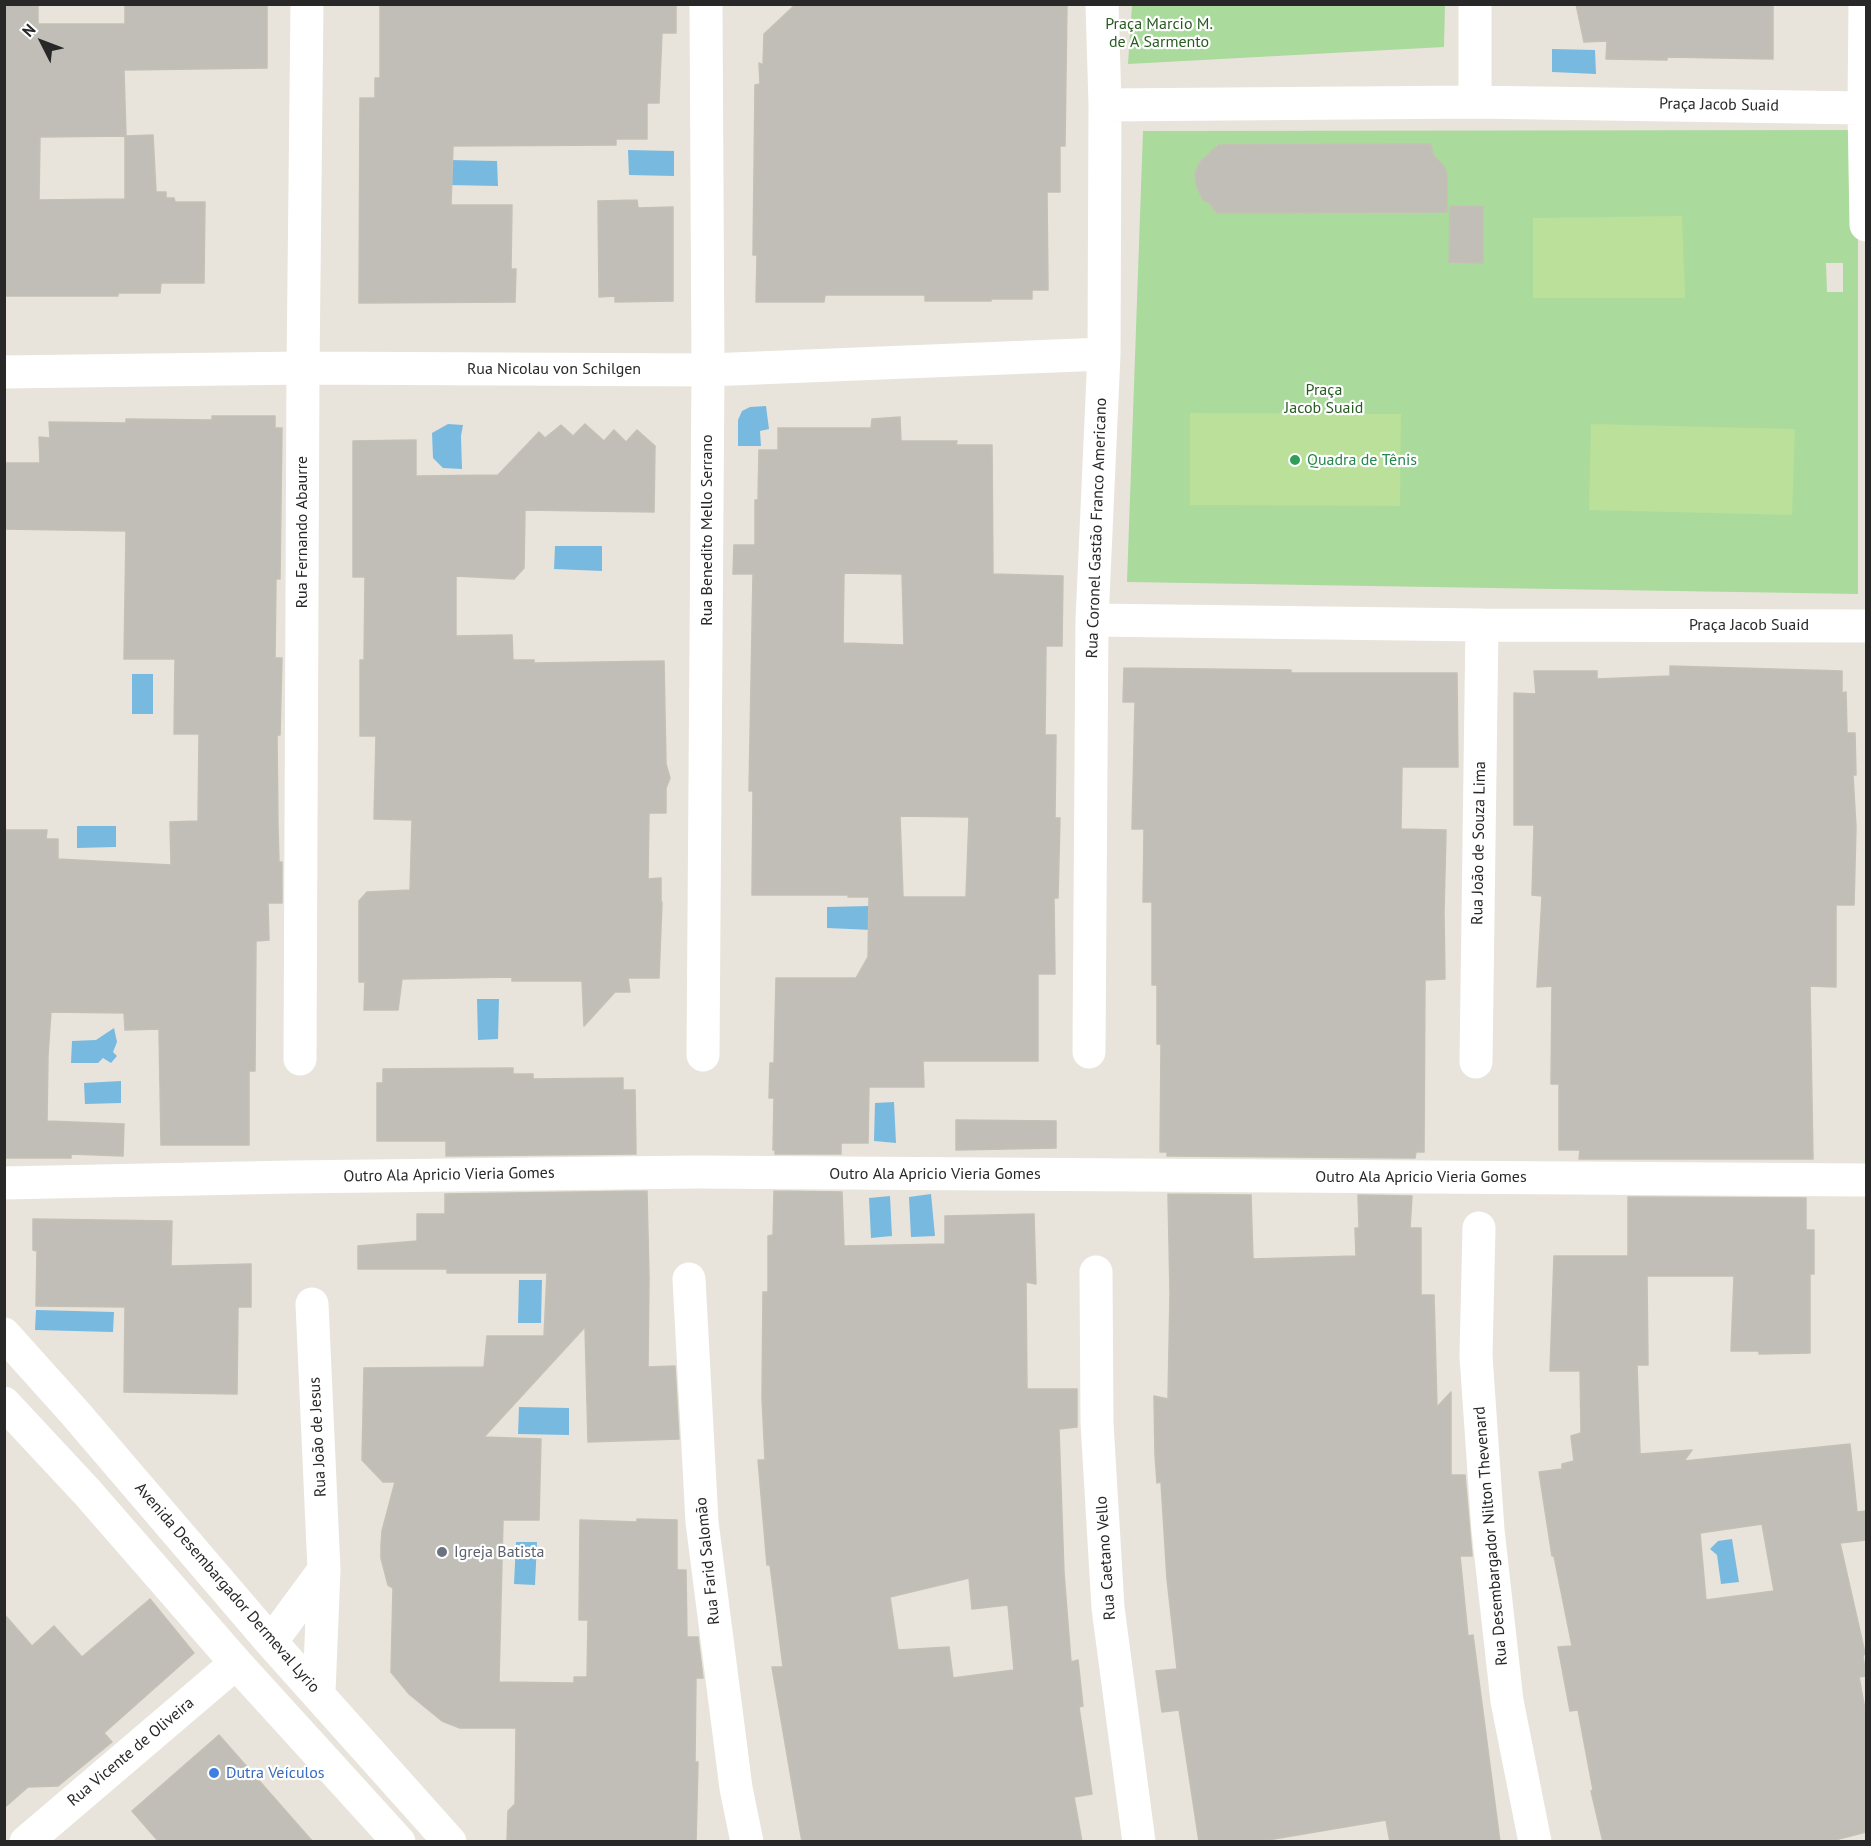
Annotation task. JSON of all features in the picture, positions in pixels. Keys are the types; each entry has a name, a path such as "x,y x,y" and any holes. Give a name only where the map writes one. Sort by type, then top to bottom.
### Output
{"street":[{"name":"Rua Fernando Abaurre","path":"300,1059 307,4"},
{"name":"Rua Benedito Mello Serrano","path":"703,1055 708,370 706,4"},
{"name":"Rua Coronel Gastão Franco Americano","path":"1089,1052 1092,620 1104,354 1105,105 1102,4"},
{"path":"1475,4 1475,102"},
{"path":"1865,4 1866,225"},
{"name":"Praça Jacob Suaid","path":"1105,105 1475,102 1864,108"},
{"name":"Rua Nicolau von Schilgen","path":"4,372 303,368 708,370 1104,354"},
{"name":"Praça Jacob Suaid","path":"1092,620 1482,625 1866,626"},
{"name":"Rua João de Souza Lima","path":"1476,1062 1482,625"},
{"name":"Outro Ala Apricio Vieria Gomes","path":"4,1183 696,1172 1866,1180"},
{"name":"Rua Desembargador Nilton Thevenard","path":"1479,1228 1476,1356 1488,1530 1507,1701 1534,1842"},
{"name":"Rua Caetano Vello","path":"1096,1272 1097,1423 1108,1608 1139,1842"},
{"name":"Rua Farid Salomão","path":"689,1279 702,1522 736,1788 747,1842"},
{"name":"Rua João de Jesus","path":"312,1304 324,1570 319,1692"},
{"name":"Avenida Desembargador Dermeval Lyrio","path":"10,1348 75,1413 271,1642 319,1692 450,1842"},
{"path":"4,1403 95,1501 236,1663 399,1842"},
{"path":"42,1443 60,1431 75,1413"},
{"path":"271,1642 324,1570"},
{"name":"Rua Vicente de Oliveira","path":"26,1842 236,1663"}],"green space":[{"name":"Praça Marcio M. de A Sarmento","path":"1132,5 1445,5 1444,47 1128,64"},
{"name":"Praça Jacob Suaid","path":"1858,130 1858,594 1127,582 1143,131","holes":["1431,144 1433,156 1444,166 1432,212 1217,213 1215,206 1202,199 1196,185 1195,174 1199,163 1207,155 1216,151 1216,145","1450,207 1483,208 1483,263 1449,261","1826,263 1843,263 1843,292 1827,292"]},
{"path":"1682,216 1685,298 1533,298 1533,218"},
{"name":"Quadra de Tênis","path":"1190,413 1401,414 1400,506 1190,505"},
{"path":"1591,424 1795,429 1792,515 1589,510"}],"water":[{"path":"1552,49 1595,50 1596,74 1552,72"},
{"path":"628,150 674,151 674,176 629,175"},
{"path":"448,160 497,161 498,186 448,185"},
{"path":"766,406 769,429 760,431 761,446 738,446 738,420 742,411 750,407"},
{"path":"448,424 463,425 462,469 443,468 433,458 432,433"},
{"path":"555,546 602,546 602,571 554,569"},
{"path":"132,674 153,674 153,714 132,714"},
{"path":"77,826 116,826 116,847 77,848"},
{"path":"870,906 872,930 827,928 827,907"},
{"path":"477,999 499,999 498,1039 478,1040"},
{"path":"114,1028 117,1042 113,1052 117,1056 111,1063 103,1058 98,1063 71,1063 72,1041 96,1040"},
{"path":"121,1081 121,1103 85,1104 84,1083"},
{"path":"894,1102 896,1143 874,1141 875,1103"},
{"path":"931,1194 935,1236 911,1237 909,1197"},
{"path":"890,1196 892,1236 871,1238 869,1198"},
{"path":"519,1280 542,1280 541,1323 518,1323"},
{"path":"36,1310 114,1312 113,1332 35,1330"},
{"path":"519,1407 569,1408 569,1435 518,1434"},
{"path":"1732,1539 1739,1582 1721,1584 1717,1555 1710,1549 1718,1541"},
{"path":"516,1542 537,1542 535,1585 514,1584"}],"building":[{"path":"4,4 38,4 38,24 125,24 125,4 267,4 267,68 124,70 126,136 153,135 156,192 166,192 166,198 174,198 175,202 205,202 204,283 161,283 160,293 118,293 118,296 4,296","holes":["125,136 125,199 39,200 40,137"]},
{"path":"380,4 676,4 676,33 662,33 659,103 647,103 647,139 616,139 616,145 453,146 451,205 512,205 511,269 516,269 515,302 359,303 360,98 375,98 375,78 380,78"},
{"path":"796,4 1067,4 1065,146 1060,146 1060,192 1047,192 1048,290 1032,290 1032,299 991,299 991,301 925,301 925,295 825,295 824,302 756,302 757,255 753,255 755,85 760,84 759,63 763,65 764,34"},
{"path":"1576,4 1773,4 1773,59 1667,57 1667,60 1606,59 1607,41 1584,42"},
{"path":"1431,144 1433,155 1444,166 1447,175 1447,212 1217,213 1209,203 1203,200 1196,185 1195,174 1199,163 1218,145"},
{"path":"637,200 638,208 673,207 673,301 615,302 615,296 599,297 598,201"},
{"path":"1450,206 1483,207 1483,263 1449,262"},
{"path":"212,416 275,416 275,428 282,428 280,579 276,579 275,658 282,658 280,735 277,735 282,903 268,903 269,940 256,941 255,1071 249,1071 249,1145 161,1145 159,1029 125,1030 124,1013 51,1012 47,1121 124,1124 123,1156 71,1154 71,1158 4,1158 4,830 47,830 46,839 58,839 58,859 171,865 170,822 198,821 199,734 174,734 175,659 124,659 126,531 4,529 4,463 40,463 39,437 50,438 49,422 126,423 126,419 212,420"},
{"path":"900,417 901,441 957,441 956,445 992,445 993,574 1063,576 1062,646 1046,646 1045,735 1056,735 1055,818 1060,818 1058,898 1054,898 1055,974 1038,974 1038,1061 923,1061 924,1087 869,1087 868,1143 841,1143 841,1154 775,1154 773,1150 774,1098 769,1098 770,1063 774,1063 776,978 856,978 868,957 869,897 752,895 753,791 749,791 753,574 733,574 734,545 755,545 755,500 758,500 759,450 778,450 778,428 871,428 872,419","holes":["844,573 902,574 904,645 843,643","900,816 969,817 966,897 903,897"]},
{"path":"585,424 604,441 614,430 626,442 637,430 655,446 654,512 525,510 524,568 514,579 456,576 456,636 512,635 513,660 534,660 534,663 664,661 666,764 670,778 666,788 666,813 649,813 648,879 661,878 659,978 628,978 630,992 615,992 584,1026 582,981 512,981 512,977 402,979 398,1010 364,1010 365,982 359,982 359,901 367,892 410,890 412,820 374,819 376,736 360,736 360,660 364,660 365,577 353,577 353,441 416,440 416,476 498,475 539,432 545,438 561,425 573,436"},
{"path":"1670,666 1842,671 1842,693 1846,692 1847,733 1855,733 1854,905 1836,905 1836,987 1810,986 1813,1159 1579,1159 1580,1150 1559,1150 1559,1084 1551,1084 1552,986 1537,987 1542,896 1532,895 1534,825 1514,825 1514,693 1536,694 1534,671 1597,671 1597,679 1670,676"},
{"path":"1124,668 1291,670 1291,673 1457,673 1458,767 1402,767 1401,829 1446,830 1445,979 1425,980 1424,1152 1416,1152 1415,1158 1167,1156 1167,1152 1160,1152 1161,1044 1157,1044 1157,985 1152,985 1152,902 1143,902 1144,829 1132,829 1135,702 1123,702"},
{"path":"513,1068 513,1074 533,1074 533,1079 623,1078 623,1090 635,1090 636,1154 446,1156 446,1141 377,1141 377,1083 383,1083 383,1069"},
{"path":"956,1120 1056,1121 1056,1148 956,1150"},
{"path":"647,1191 648,1367 675,1366 679,1439 588,1442 585,1327 484,1437 541,1439 539,1520 503,1520 499,1682 574,1683 574,1677 587,1677 588,1620 579,1620 580,1520 637,1522 637,1519 677,1520 677,1570 686,1570 687,1637 698,1637 703,1678 696,1678 695,1762 698,1762 696,1842 507,1842 508,1811 515,1804 516,1728 460,1728 442,1721 409,1694 391,1672 393,1588 388,1585 381,1558 381,1545 382,1531 395,1482 383,1482 362,1460 364,1368 484,1367 487,1336 544,1336 547,1273 447,1273 447,1269 358,1269 358,1246 417,1241 417,1214 445,1214 445,1194"},
{"path":"774,1191 842,1192 844,1246 945,1244 945,1216 1034,1214 1036,1284 1026,1282 1027,1389 1077,1389 1077,1427 1059,1429 1064,1573 1071,1662 1078,1660 1083,1706 1079,1707 1092,1794 1074,1797 1082,1842 802,1842 772,1667 783,1667 770,1565 767,1565 758,1460 765,1460 762,1397 763,1292 768,1292 768,1236 773,1235","holes":["969,1578 972,1609 1008,1605 1014,1670 953,1678 949,1647 898,1650 890,1597"]},
{"path":"1168,1194 1251,1195 1253,1259 1356,1256 1355,1228 1359,1228 1358,1195 1412,1196 1410,1228 1421,1228 1421,1295 1434,1295 1437,1407 1451,1392 1451,1475 1465,1475 1472,1556 1460,1556 1468,1636 1473,1635 1500,1842 1390,1842 1386,1820 1256,1842 1199,1842 1179,1710 1162,1712 1156,1671 1177,1669 1167,1579 1161,1482 1157,1483 1155,1455 1154,1396 1168,1399 1170,1294"},
{"path":"1628,1197 1806,1198 1806,1230 1814,1230 1814,1274 1810,1274 1810,1353 1759,1354 1759,1351 1731,1351 1734,1276 1647,1276 1648,1365 1637,1365 1640,1454 1692,1450 1684,1461 1850,1444 1857,1512 1866,1511 1866,1540 1840,1543 1865,1653 1863,1656 1866,1676 1859,1677 1866,1715 1866,1832 1827,1842 1603,1842 1591,1791 1593,1790 1578,1710 1570,1711 1558,1647 1572,1646 1554,1556 1552,1556 1539,1472 1562,1469 1562,1464 1574,1461 1571,1436 1581,1433 1580,1371 1550,1371 1554,1256 1628,1256","holes":["1762,1524 1774,1591 1706,1600 1700,1533"]},
{"path":"33,1219 172,1221 171,1266 251,1264 251,1307 238,1307 237,1394 124,1392 125,1307 36,1306 37,1251 33,1250"},
{"path":"150,1599 194,1653 104,1733 112,1742 58,1786 28,1787 4,1808 4,1614 32,1646 54,1626 82,1657"},
{"name":"Dutra Veículos","path":"219,1735 313,1842 159,1842 132,1811"}],"place":[{"name":"Quadra de Tênis","path":"1295,460"},
{"name":"Igreja Batista","path":"442,1552"},
{"name":"Dutra Veículos","path":"214,1773"}]}
